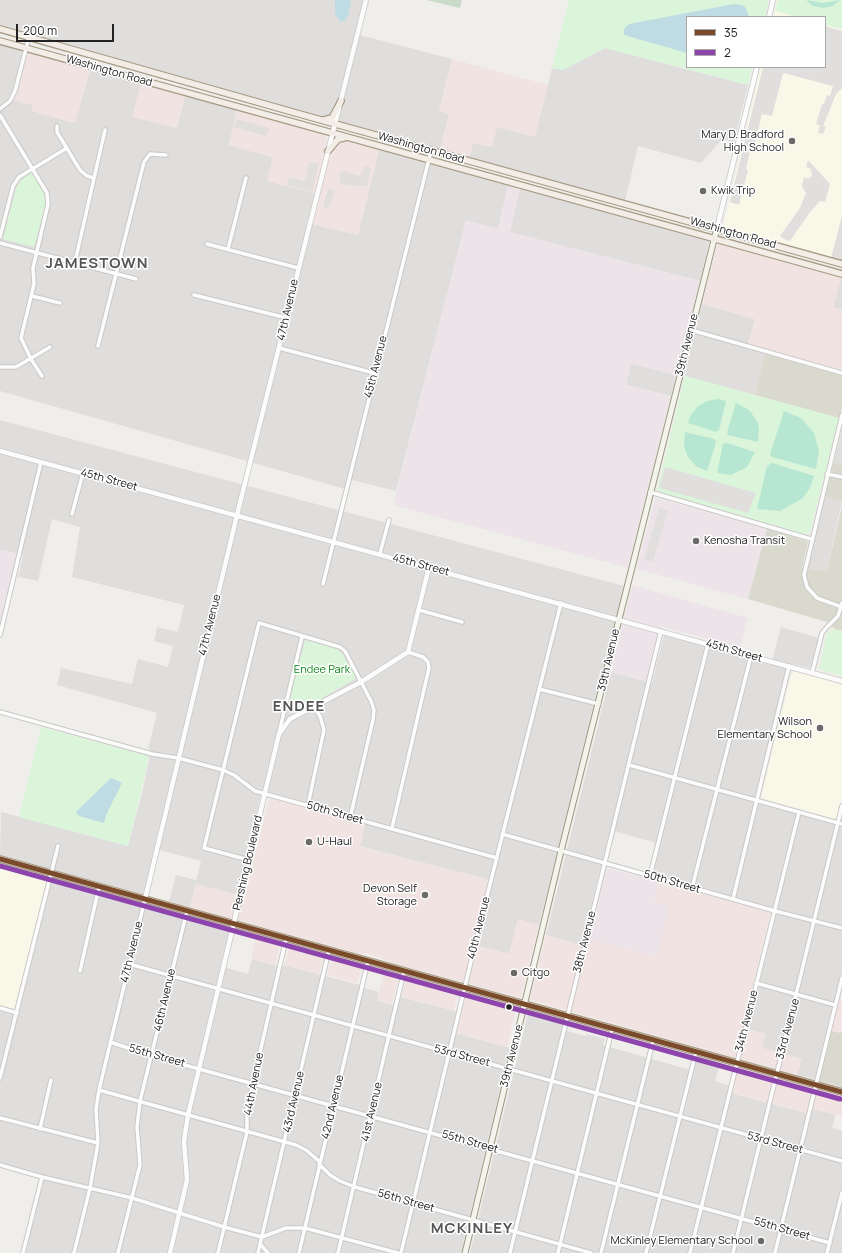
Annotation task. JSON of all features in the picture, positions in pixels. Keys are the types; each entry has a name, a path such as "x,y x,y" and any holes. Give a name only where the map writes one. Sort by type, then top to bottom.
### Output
{"main road":[{"name":"Washington Road","path":"0,28 431,151 717,228 842,264"},
{"name":"Washington Road","path":"0,41 842,274"},
{"path":"141,80 144,69"},
{"path":"322,120 332,118 341,101"},
{"path":"328,151 338,139 345,137"},
{"name":"39th Avenue","path":"465,1253 561,851 717,228"},
{"path":"751,248 759,248 776,252 779,250 780,246"},
{"path":"0,859 525,1004 653,1041 842,1092"}],"street":[{"name":"47th Avenue","path":"74,1253 90,1188 98,1143 96,1109 110,1042 237,515 366,0"},
{"path":"769,16 773,0"},
{"path":"0,109 10,101 15,91 29,37"},
{"name":"39th Avenue","path":"717,228 757,68"},
{"path":"0,115 47,193 48,204 33,268 34,284 32,296 21,338 31,359 42,376"},
{"path":"57,126 57,132 80,170 87,176 94,178"},
{"path":"75,262 105,130"},
{"path":"0,237 13,186 19,178 67,148"},
{"name":"45th Avenue","path":"323,584 374,373 431,151"},
{"path":"98,346 144,162 150,154 166,155"},
{"path":"228,249 246,178"},
{"path":"0,243 136,279"},
{"path":"207,244 298,268"},
{"path":"194,295 287,318"},
{"path":"32,296 60,303"},
{"path":"691,329 842,373"},
{"path":"0,367 16,367 50,347"},
{"path":"279,348 374,373"},
{"path":"812,673 822,634 826,627 836,619 842,605 817,598 807,587 804,568 842,415"},
{"name":"45th Street","path":"0,451 430,567 842,681"},
{"path":"0,635 41,462"},
{"path":"72,514 83,474"},
{"path":"827,474 842,477"},
{"path":"650,492 811,539"},
{"path":"380,554 389,520"},
{"path":"392,828 429,668 428,662 423,657 408,652 430,567"},
{"name":"40th Avenue","path":"399,1253 413,1203 464,988 561,603"},
{"path":"419,610 462,622"},
{"path":"249,860 204,848 259,623 302,637 340,647 345,651 371,701 374,710 350,818"},
{"name":"38th Avenue","path":"510,1253 661,631"},
{"path":"279,734 302,637"},
{"path":"650,876 708,644"},
{"name":"Pershing Boulevard","path":"170,1253 187,1180 184,1141 188,1115 279,734 290,719 361,682 408,652"},
{"path":"692,888 751,656"},
{"path":"733,899 789,666"},
{"path":"539,689 598,704"},
{"path":"308,805 324,730 320,716 314,707"},
{"name":"50th Street","path":"0,712 152,754 178,758 223,770 234,775 255,792 308,805 497,858"},
{"path":"628,765 840,824"},
{"name":"33rd Avenue","path":"733,1253 814,921 840,824 842,806"},
{"name":"34th Avenue","path":"690,1253 799,812"},
{"name":"50th Street","path":"502,834 775,911 842,928"},
{"path":"0,1078 58,846"},
{"path":"80,970 99,887"},
{"name":"46th Avenue","path":"118,1253 140,1165 137,1127 140,1101 187,911"},
{"name":"44th Avenue","path":"218,1253 247,1132 247,1109 286,939"},
{"name":"43rd Avenue","path":"258,1253 329,950"},
{"name":"42nd Avenue","path":"299,1253 319,1162 368,961"},
{"name":"53rd Street","path":"129,964 842,1161"},
{"name":"41st Avenue","path":"338,1253 355,1186 404,971"},
{"path":"775,1253 842,978"},
{"path":"756,983 835,1005"},
{"path":"0,1008 17,1013"},
{"path":"558,1253 612,1029"},
{"path":"601,1253 653,1041"},
{"name":"55th Street","path":"110,1042 152,1056 430,1131 830,1242"},
{"path":"646,1253 696,1052"},
{"path":"40,1129 50,1080"},
{"name":"56th Street","path":"99,1090 284,1142 306,1150 330,1175 340,1181 355,1186 591,1253"},
{"path":"0,1118 98,1143"},
{"path":"0,1165 42,1177 132,1198 224,1228 262,1237 286,1228 305,1228 399,1253"},
{"path":"23,1253 42,1177"},
{"path":"827,1253 842,1193"},
{"path":"260,1244 268,1253"}],"shaded area":[{"path":"0,0 364,0 356,34 452,59 439,111 449,114 440,151 0,25"},
{"name":"Mary D. Bradford High School","path":"778,0 842,0 842,215 831,258 723,226 761,68 826,68 826,16 773,16"},
{"path":"826,26 842,31 842,88 836,94 823,126 826,127 823,134 818,133 820,125 816,124 822,104 824,104 827,95 830,96 833,86 783,73 772,116 762,114 753,151 750,151 746,169 748,170 739,205 730,202 763,68 826,68"},
{"path":"0,44 22,52 23,56 10,99 33,105 32,111 75,123 90,70 141,84 133,117 177,127 185,96 237,110 229,145 273,157 268,181 315,193 307,223 358,235 379,150 508,185 498,229 466,221 396,491 348,479 345,489 0,391"},
{"path":"605,48 748,85 734,142 722,139 701,163 638,146 625,201 469,159 473,143 496,127 535,136 552,68 563,70"},
{"path":"28,53 90,70 75,123 32,111 33,105 14,100"},
{"path":"452,59 548,85 535,137 497,127 492,147 473,143 469,159 440,151 449,114 439,111"},
{"path":"141,84 185,96 177,128 132,117"},
{"path":"237,110 324,135 327,140 324,158 330,160 334,146 339,140 379,150 358,235 313,224 321,195 267,181 273,157 229,145"},
{"path":"237,119 269,128 266,136 234,127"},
{"path":"808,160 830,184 825,202 820,201 810,212 790,241 780,236 800,208 806,193 802,186 804,177 808,179 812,176 811,169 806,167"},
{"path":"309,162 319,164 312,192 287,185 289,177 305,181"},
{"path":"364,166 371,168 367,186 341,185 339,173 342,171 361,176"},
{"path":"508,185 520,189 510,232 700,281 676,375 631,364 626,385 671,396 628,568 393,505 466,220 498,229"},
{"path":"328,189 335,191 328,209 323,208"},
{"path":"520,189 707,239 709,242 700,281 509,232"},
{"path":"842,215 842,262 831,258"},
{"path":"720,243 841,277 833,307 842,310 842,370 748,344 755,319 702,304 717,246"},
{"path":"842,277 842,310 833,307"},
{"path":"702,304 755,319 747,348 765,354 755,395 685,376"},
{"path":"765,354 842,376 842,408 839,418 755,395"},
{"path":"631,363 676,375 671,396 626,385"},
{"path":"0,420 624,586 539,925 518,920 509,954 477,946 493,881 359,846 367,819 262,790 237,895 196,884 190,907 169,901 176,875 196,880 201,861 155,849 145,891 142,894 0,855 1,812 128,846 142,793 151,750 148,749 157,713 57,685 61,668 132,684 138,659 168,667 173,646 154,641 157,627 178,632 184,605 72,577 80,527 52,519 38,581 18,577 23,555 0,550"},
{"path":"842,429 842,464 834,462"},
{"path":"834,462 842,464 842,501 825,497"},
{"path":"665,467 756,493 748,513 659,488"},
{"path":"825,497 842,501 827,571 807,569"},
{"path":"655,499 767,529 748,599 636,569"},
{"path":"842,506 842,631 834,629 832,626 834,624 748,599 767,529 806,541 808,543 802,568 827,571"},
{"path":"659,508 668,510 653,562 644,560"},
{"path":"0,550 17,553 0,625"},
{"path":"632,585 748,618 740,648 660,626 647,681 611,672"},
{"path":"781,627 819,638 810,668 788,663 754,802 839,826 842,814 842,971 818,1070 814,1079 797,1075 801,1059 762,1048 765,1034 748,1029 778,909 657,875 654,872 660,844 610,830 581,945 546,935 611,672 652,683 664,635 771,665"},
{"path":"794,671 842,685 842,799 836,819 761,798 791,675"},
{"path":"269,799 365,825 360,847 488,879 472,945 509,954 518,919 539,925 521,997 519,998 390,962 364,953 361,954 190,907 196,884 245,897"},
{"path":"0,863 45,875 48,878 14,1009 0,1005"},
{"path":"606,868 659,881 654,902 669,906 657,957 588,939"},
{"path":"54,878 227,926 229,928 229,932 220,966 248,974 252,959 283,967 284,965 360,985 360,987 379,992 377,1001 398,1006 400,997 456,1011 452,1032 510,1048 461,1253 25,1253 44,1175 0,1163 0,1011 18,1016 52,880"},
{"path":"659,881 770,913 743,1028 765,1034 762,1048 802,1059 797,1075 530,1000 546,935 586,946 588,939 657,957 668,906 654,903"},
{"path":"256,938 280,944 275,965 251,959"},
{"path":"289,946 324,955 319,974 285,965"},
{"path":"331,958 362,966 357,983 327,975"},
{"path":"384,972 399,976 392,1004 377,1000"},
{"path":"406,978 458,992 454,1010 402,997"},
{"path":"466,995 516,1009 507,1047 457,1033"},
{"path":"839,1000 842,1001 841,1033 831,1031"},
{"path":"530,1005 566,1015 563,1030 605,1039 603,1045 690,1070 694,1056 721,1062 715,1081 728,1085 727,1092 806,1113 808,1107 836,1114 832,1127 842,1131 842,1253 470,1253"},
{"path":"842,1030 842,1087 820,1081 819,1079 831,1031 841,1033"},
{"path":"739,1067 842,1095 842,1116 811,1109 810,1114 733,1093"}],"green space":[{"path":"426,0 462,0 460,8"},
{"path":"569,0 769,0 765,16 686,16 686,68 752,68 748,85 605,48 563,70 552,68"},
{"path":"778,0 842,0 842,29 826,25 826,16 793,16 775,11"},
{"path":"806,0 823,3 840,0 833,6 823,8 813,6"},
{"path":"32,173 44,194 46,204 34,247 3,239 16,188 21,180"},
{"path":"685,376 839,418 809,535 657,491"},
{"path":"718,399 726,401 719,430 716,432 688,423 690,416 698,406 707,401"},
{"path":"736,403 749,410 757,421 759,428 758,442 728,435 727,432"},
{"path":"784,411 801,418 814,433 819,451 816,469 772,457 770,454"},
{"path":"685,432 714,439 716,442 707,471 696,466 688,457 684,446"},
{"path":"727,443 755,452 747,467 731,475 717,473 723,444"},
{"path":"772,463 814,476 810,488 802,499 780,511 757,509 767,466"},
{"path":"832,629 842,631 842,676 819,669 827,634"},
{"name":"Endee Park","path":"305,640 337,649 342,653 355,675 355,679 296,713 291,713 288,707"},
{"path":"41,727 149,756 128,846 19,817"}],"water":[{"path":"335,0 351,0 348,16 345,20 340,22 335,13"},
{"path":"734,4 742,5 746,8 749,16 686,16 686,53 624,35 624,29 629,24"},
{"path":"111,778 122,783 106,815 104,823 79,816 76,812"}],"transit line":[{"name":"35","path":"0,859 842,1092"},
{"name":"2","path":"0,866 840,1099"}],"place":[{"name":"Mary D. Bradford High School","path":"792,141"},
{"name":"Kwik Trip","path":"703,191"},
{"name":"Kenosha Transit","path":"696,541"},
{"name":"Wilson Elementary School","path":"820,728"},
{"name":"U-Haul","path":"309,842"},
{"name":"Devon Self Storage","path":"425,895"},
{"name":"Citgo","path":"514,973"},
{"name":"McKinley Elementary School","path":"761,1241"}],"district":[{"name":"JAMESTOWN","path":"97,264"},
{"name":"ENDEE","path":"299,707"},
{"name":"MCKINLEY","path":"472,1229"}]}
